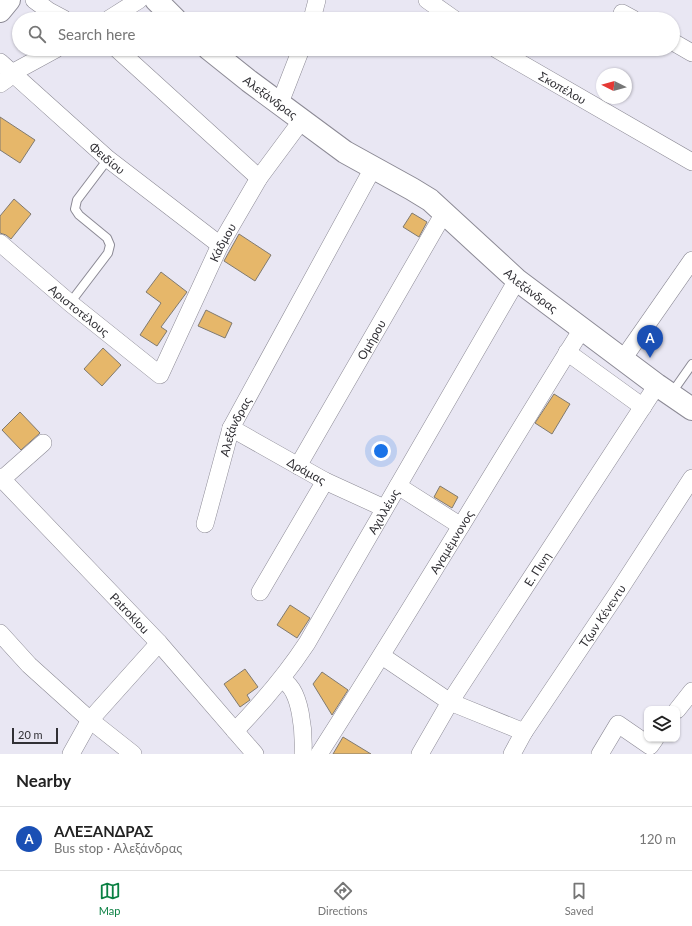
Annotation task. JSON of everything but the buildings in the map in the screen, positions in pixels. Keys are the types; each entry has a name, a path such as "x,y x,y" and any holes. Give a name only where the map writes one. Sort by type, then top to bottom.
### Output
{"street":[{"path":"0,11 9,0"},
{"path":"34,0 51,12"},
{"path":"120,12 139,0"},
{"path":"156,0 168,12"},
{"path":"314,12 317,0"},
{"path":"427,0 444,12"},
{"path":"680,46 692,53"},
{"path":"0,84 7,79 6,67 37,56"},
{"path":"125,56 259,178"},
{"name":"Αλεξάνδρας","path":"218,56 345,152 412,188 430,200 517,280 692,410"},
{"path":"280,103 297,56"},
{"name":"Σκοπέλου","path":"508,56 692,162"},
{"name":"Φειδίου","path":"6,67 108,159 220,245"},
{"name":"Κάδμου","path":"160,375 220,245 259,178 302,120"},
{"name":"Αλεξάνδρας","path":"205,524 231,428 374,168"},
{"name":"Ομήρου","path":"298,466 444,213"},
{"name":"Αριστοτέλους","path":"0,243 70,303 160,375"},
{"path":"623,359 692,260"},
{"name":"Αχιλλέως","path":"235,731 281,680 307,643 517,280"},
{"name":"Αγαμέμνονος","path":"319,754 382,656 582,329"},
{"path":"567,352 643,407"},
{"name":"Ε. Πινη","path":"420,754 450,702 643,407 664,390"},
{"name":"Δράμας","path":"231,428 325,481 384,508"},
{"path":"1,479 43,443"},
{"name":"Τζων Κένεντυ","path":"512,754 524,732 692,478"},
{"name":"Patroklou","path":"1,479 159,643 255,754"},
{"path":"260,592 325,481"},
{"path":"398,486 461,526"},
{"path":"0,633 29,665 90,720 133,754"},
{"path":"72,754 90,720 159,643"},
{"path":"382,656 450,702 524,732"},
{"path":"281,680 286,682 296,697 301,716 303,754"},
{"path":"680,706 692,691"},
{"path":"600,754 618,724 644,742"},
{"path":"644,742 650,746 653,742"}],"lane":[{"path":"70,303 108,253 110,245 107,238 79,215 75,208 77,200 108,159"},
{"path":"664,390 692,364"}],"place":[{"name":"ΑΛΕΞΑΝΔΡΑΣ","path":"650,358"}]}
